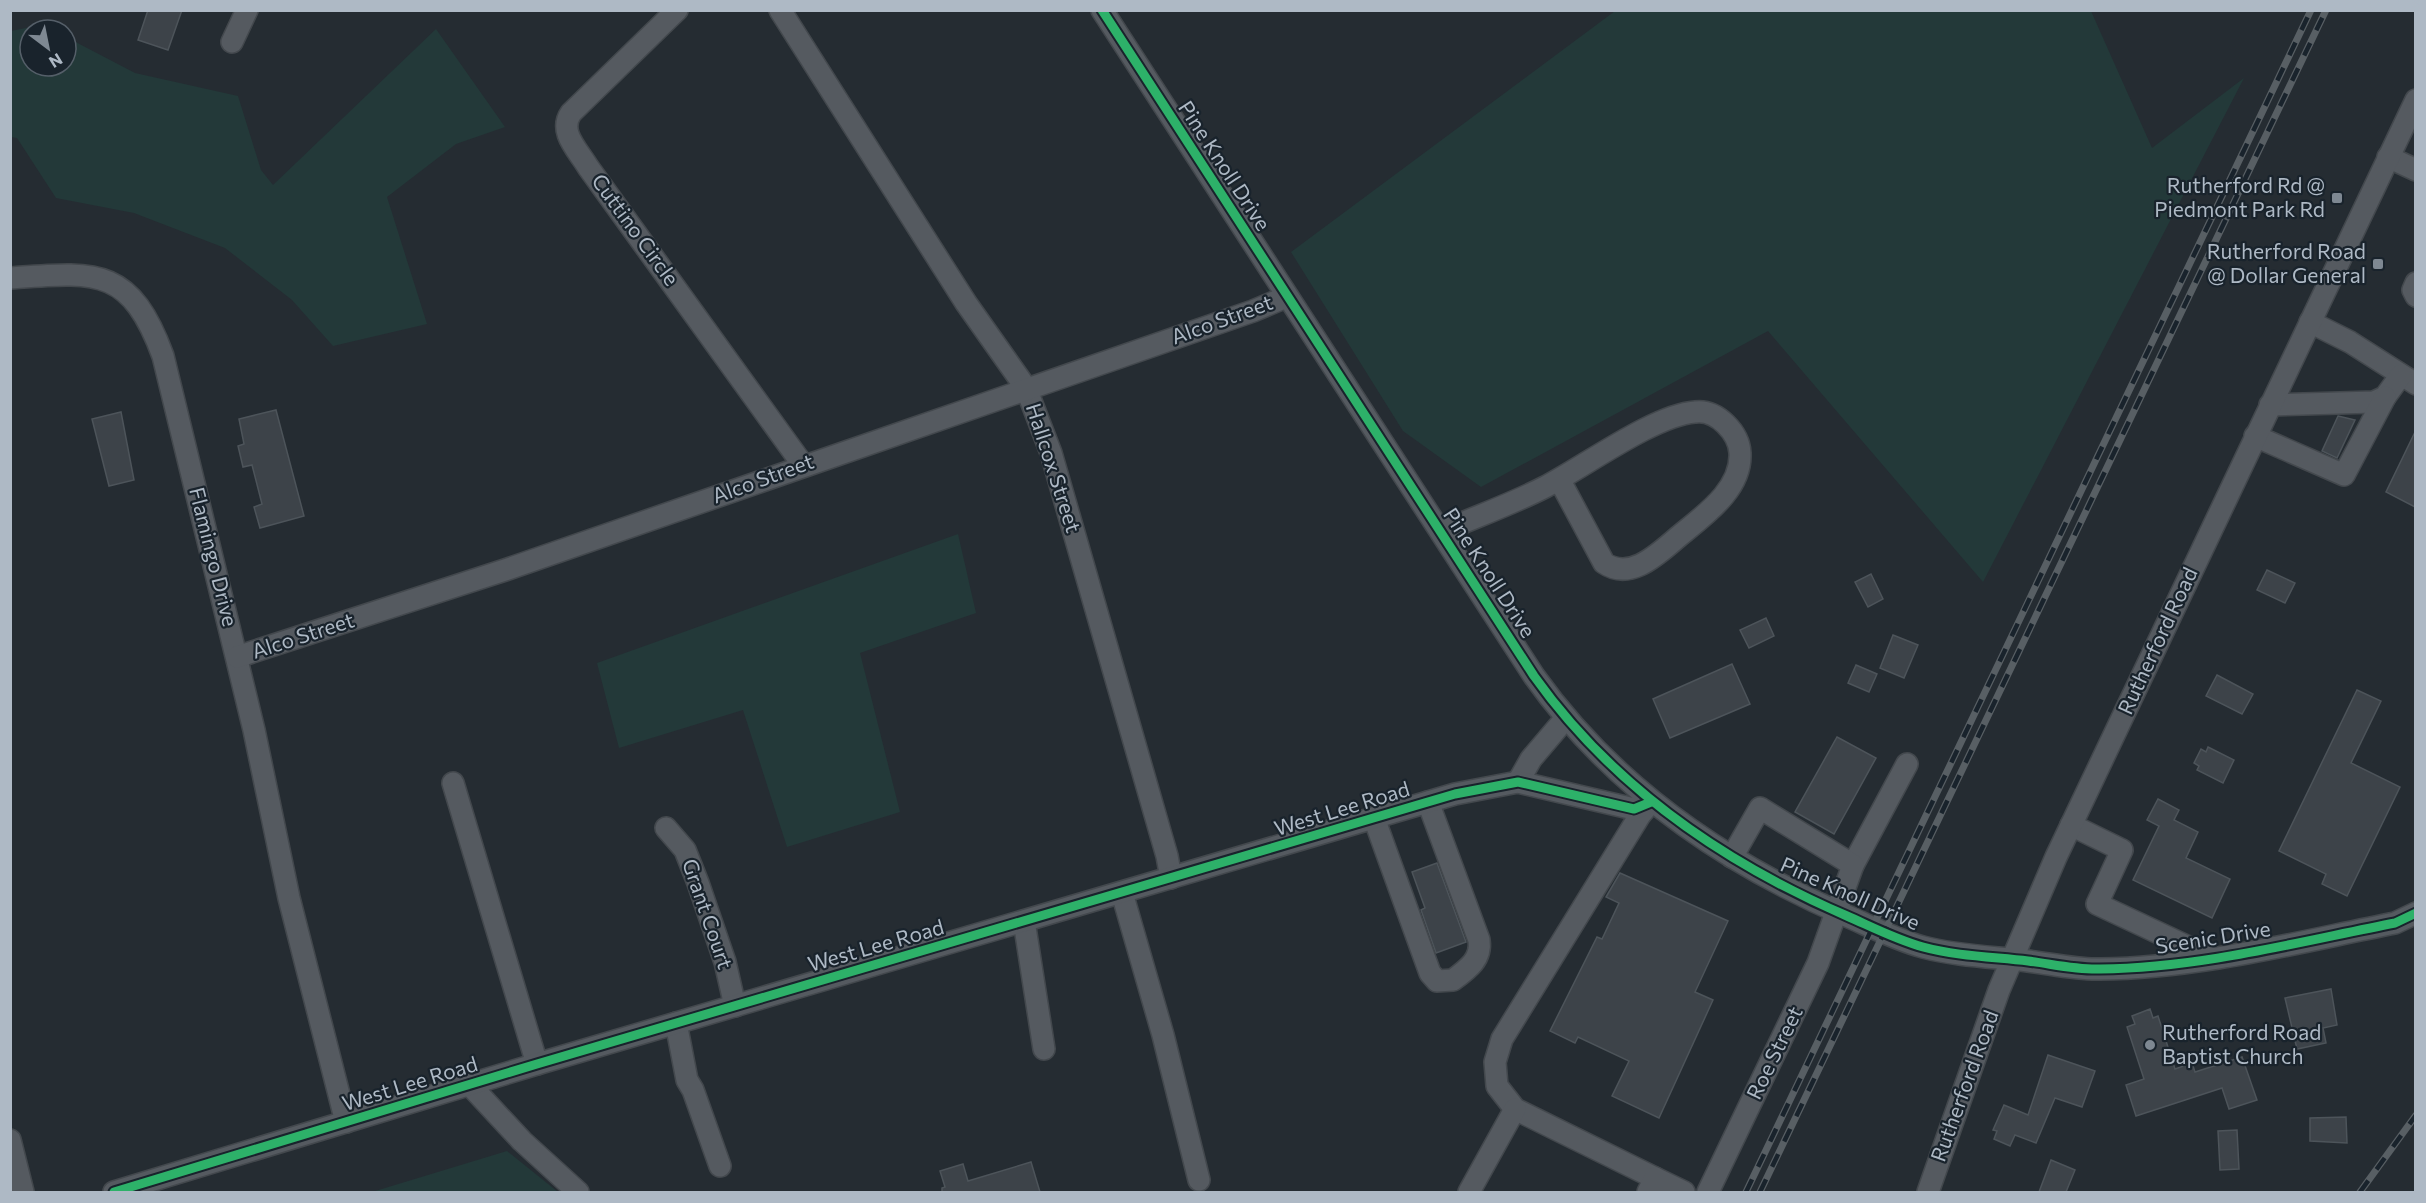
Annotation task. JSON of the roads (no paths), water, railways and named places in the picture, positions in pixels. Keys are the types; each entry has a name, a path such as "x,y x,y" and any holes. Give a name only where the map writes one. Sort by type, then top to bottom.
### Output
{"street":[{"path":"232,42 247,10"},
{"name":"Cuttino Circle","path":"677,10 571,113 565,122 565,130 588,167 803,465"},
{"name":"Hallcox Street","path":"780,10 966,303 1026,388 1052,453 1167,855 1171,878"},
{"name":"Pine Knoll Drive","path":"1102,10 1286,297 1564,718 1651,802 1732,857 1836,911 1924,947 2012,959"},
{"name":"Rutherford Road","path":"1928,1192 2012,959 2071,825 2415,100"},
{"path":"2388,157 2415,170"},
{"name":"Flamingo Drive","path":"10,278 69,274 100,279 121,289 143,310 163,356 237,657 289,898 346,1122"},
{"path":"2415,283 2413,290 2415,296"},
{"name":"Alco Street","path":"237,657 505,570 1286,297"},
{"path":"2270,405 2374,402 2408,380 2350,342 2310,321"},
{"path":"2255,436 2344,476 2385,397"},
{"path":"1441,532 1559,479 1664,420 1696,411 1716,417 1730,428 1740,444 1741,462 1737,478 1728,491 1669,545 1627,571 1614,570 1604,563 1559,479"},
{"path":"1518,782 1531,759 1564,718"},
{"name":"Roe Street","path":"1708,1192 1818,963 1853,865 1907,765"},
{"name":"West Lee Road","path":"114,1192 537,1064 1481,788 1518,782 1634,809 1651,802"},
{"path":"453,783 537,1064"},
{"path":"1374,818 1430,973 1437,981 1453,980 1478,958 1479,940 1428,802"},
{"path":"1651,802 1640,815 1502,1039 1495,1062 1497,1086 1515,1109 1651,1186 1684,1192"},
{"path":"1732,857 1760,808 1853,865"},
{"path":"2071,825 2122,850 2097,904 2212,958"},
{"name":"Grant Court","path":"666,828 685,850 698,883 725,962 735,1006"},
{"path":"1122,893 1163,1035 1199,1180"},
{"name":"Scenic Drive","path":"2012,959 2097,969 2159,967 2395,923 2415,913"},
{"path":"1024,921 1044,1049"},
{"path":"676,1023 687,1080 693,1090 720,1166"},
{"path":"470,1085 522,1141 578,1192"},
{"path":"1469,1192 1515,1109"},
{"path":"10,1140 23,1192"}],"railway":[{"path":"1746,1192 2311,10"},
{"path":"1760,1192 2326,10"},
{"path":"2360,1192 2416,1115"}],"place":[{"name":"Rutherford Rd @ Piedmont Park Rd","path":"2337,198"},
{"name":"Rutherford Road @ Dollar General","path":"2378,264"},
{"name":"Rutherford Road Baptist Church","path":"2150,1045"}]}
